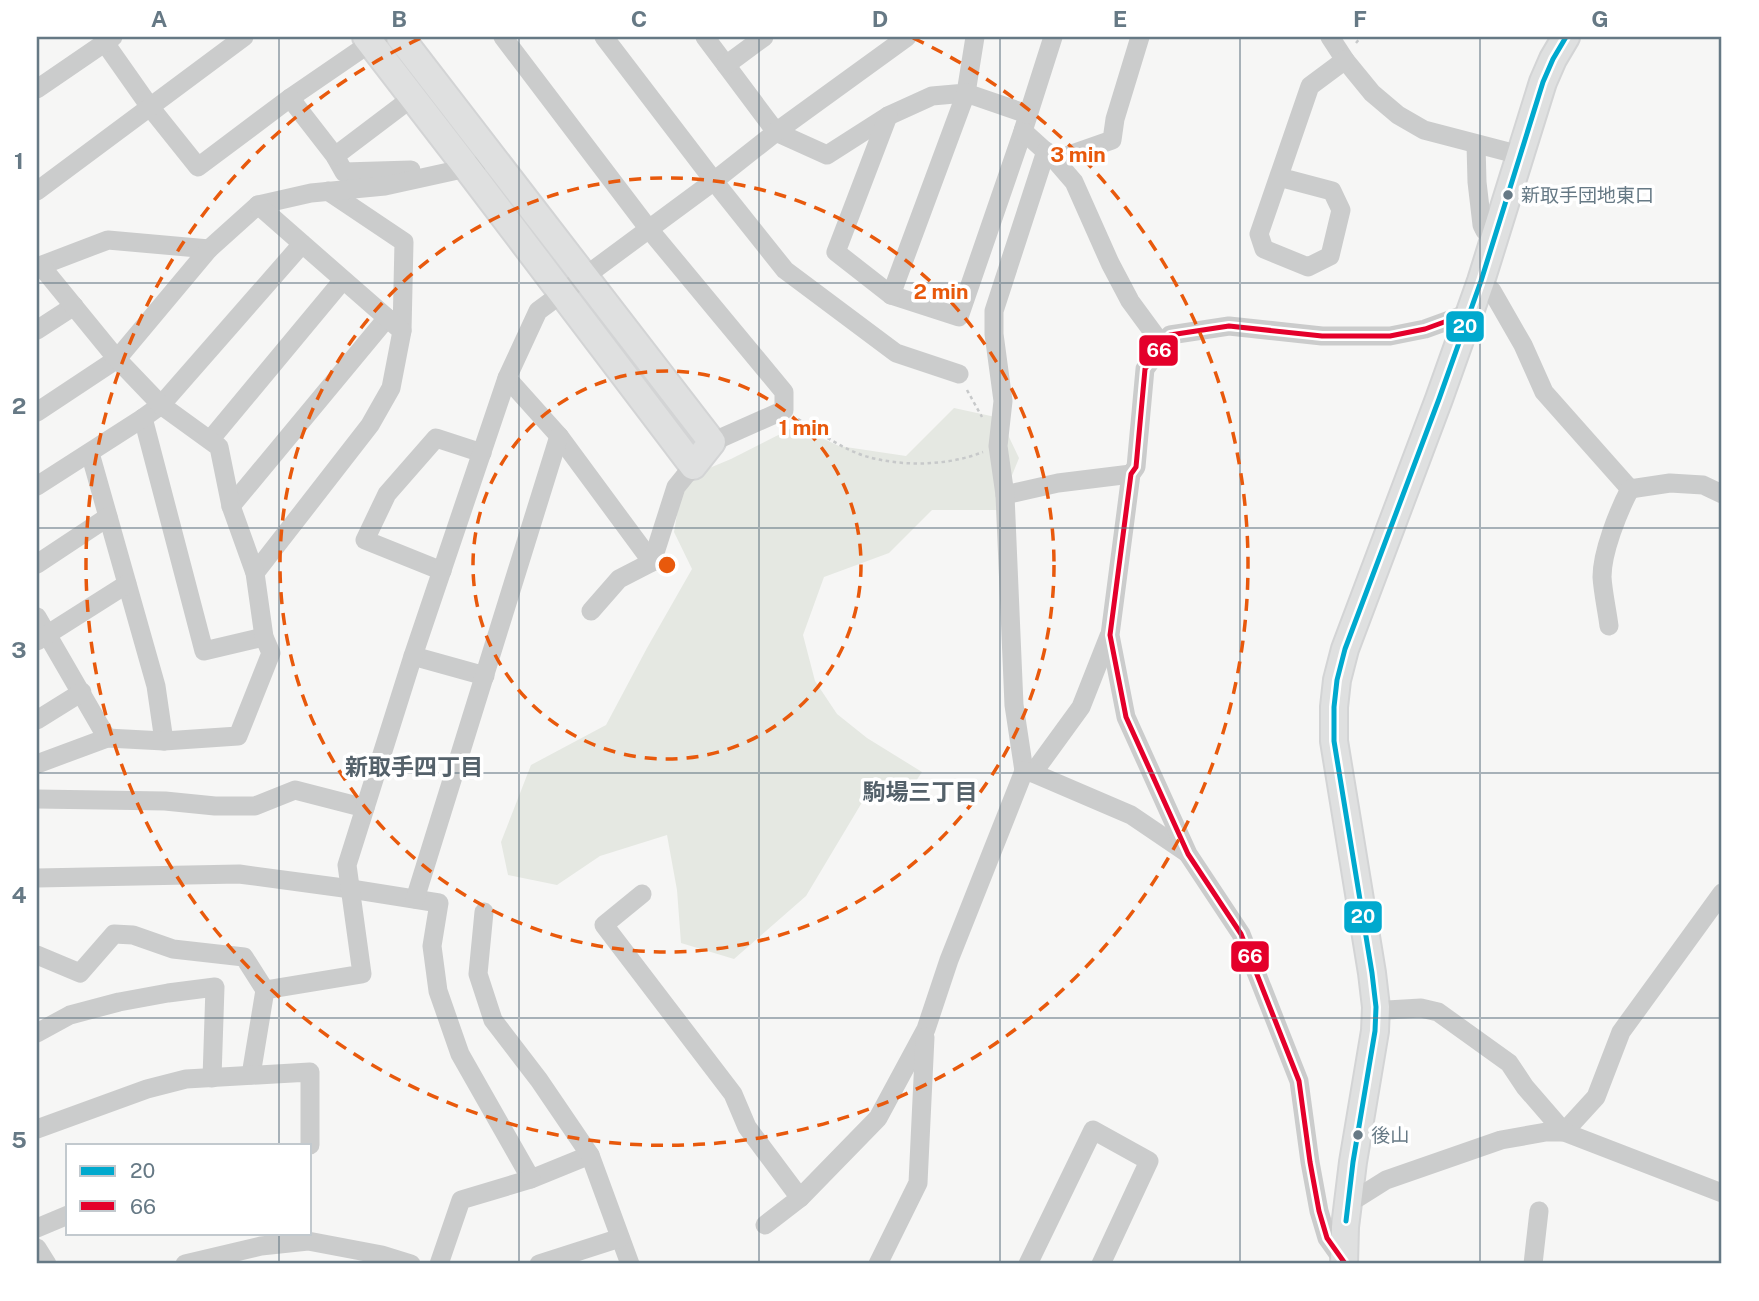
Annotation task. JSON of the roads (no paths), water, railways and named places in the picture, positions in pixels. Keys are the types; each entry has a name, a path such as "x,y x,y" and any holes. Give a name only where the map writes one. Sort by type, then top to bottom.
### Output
{"main road":[{"path":"372,39 693,466 712,442 400,37"},
{"path":"1344,1263 1348,1201 1375,1031 1376,1007 1334,741 1337,680 1353,624 1481,281 1543,82 1566,37"}],"street":[{"path":"37,191 244,37"},
{"path":"503,37 648,228 784,391 784,410 712,442"},
{"path":"604,37 785,270 896,353 959,374"},
{"path":"705,37 776,132 827,155 888,116 932,96 965,93 1025,122 1074,183 1129,301 1163,346"},
{"path":"726,65 764,37"},
{"path":"265,990 362,974 347,865 413,656 507,378 538,311 907,37"},
{"path":"891,295 965,93 975,37"},
{"path":"888,116 836,252 891,295 959,317 1053,37"},
{"path":"1050,156 1112,140 1115,119 1140,37"},
{"path":"1330,37 1372,93 1398,116 1423,130 1520,155"},
{"path":"37,89 109,40 150,107 198,167 372,39"},
{"path":"1279,177 1332,191 1341,210 1330,256 1308,267 1264,249 1259,234 1310,86 1345,60"},
{"path":"335,156 413,97"},
{"path":"290,98 335,156 344,172 411,170"},
{"path":"1476,144 1482,225 1485,231 1495,237"},
{"path":"1029,772 1014,705 1005,495 998,446 1003,401 994,334 994,311 1050,156"},
{"path":"37,412 117,359 209,249 258,205 311,193 385,186 496,161"},
{"path":"255,573 370,425 391,388 402,331 404,242 328,191"},
{"path":"258,205 402,331"},
{"path":"37,764 107,738 164,741 239,736 271,653 264,637 255,573 231,506 219,447 161,405 117,359 39,267 108,240 209,249"},
{"path":"37,486 161,405 302,244"},
{"path":"210,440 343,280"},
{"path":"1481,281 1492,291 1523,345 1544,391 1630,489"},
{"path":"37,330 74,306"},
{"path":"765,1225 800,1198 878,1118 926,1029 949,960 1029,772 1081,707 1110,635 1131,474 1136,467 1145,369 1170,335 1229,326 1322,337 1390,336 1425,330 1469,313"},
{"path":"231,506 387,318"},
{"path":"507,378 559,436 652,562"},
{"path":"143,418 204,651 264,637"},
{"path":"415,899 559,436"},
{"path":"442,570 365,540 387,494 436,438 482,453"},
{"path":"90,453 156,686 164,741"},
{"path":"591,611 619,579 652,562 676,487 693,466"},
{"path":"1005,495 1058,483 1131,474"},
{"path":"1630,489 1670,483 1703,485 1722,494"},
{"path":"1609,626 1602,577 1604,560 1619,509 1630,489"},
{"path":"37,564 108,517"},
{"path":"42,638 127,584"},
{"path":"37,617 42,638 82,692 107,738"},
{"path":"1110,635 1126,717 1188,854 1241,934 1299,1081 1319,1211 1327,1238 1344,1263"},
{"path":"413,656 485,676"},
{"path":"37,720 82,692"},
{"path":"1029,772 1131,815 1188,854"},
{"path":"37,799 165,801 255,807 295,790 365,808"},
{"path":"37,878 239,874 439,902 432,946 438,991 460,1054 531,1179"},
{"path":"1564,1132 1596,1097 1621,1032 1722,893"},
{"path":"642,894 604,925 733,1094 747,1127 800,1198"},
{"path":"484,912 478,974 493,1020 539,1080 590,1155 629,1264"},
{"path":"37,955 80,974 114,934 133,935 173,949 244,957 265,990 251,1075"},
{"path":"37,1033 70,1015 119,1002 215,987 212,1078"},
{"path":"1376,1007 1387,1010 1421,1008 1438,1012 1509,1063 1525,1087 1564,1132"},
{"path":"878,1264 918,1183 926,1029"},
{"path":"38,1125 147,1088 187,1079 310,1072 310,1144"},
{"path":"1028,1264 1093,1130 1149,1161 1101,1264"},
{"path":"1348,1201 1386,1180 1501,1140 1546,1132 1564,1132 1722,1193"},
{"path":"440,1264 461,1199 531,1179 590,1155"},
{"path":"1533,1264 1539,1210"},
{"path":"37,1228 66,1216"},
{"path":"185,1264 308,1237 411,1264"},
{"path":"539,1264 620,1238"},
{"path":"37,1248 47,1264"}],"place":[{"name":"新取手団地東口","path":"1508,195"},
{"name":"後山","path":"1358,1135"}],"district":[{"name":"新取手四丁目","path":"414,766"},
{"name":"駒場三丁目","path":"920,791"}]}
